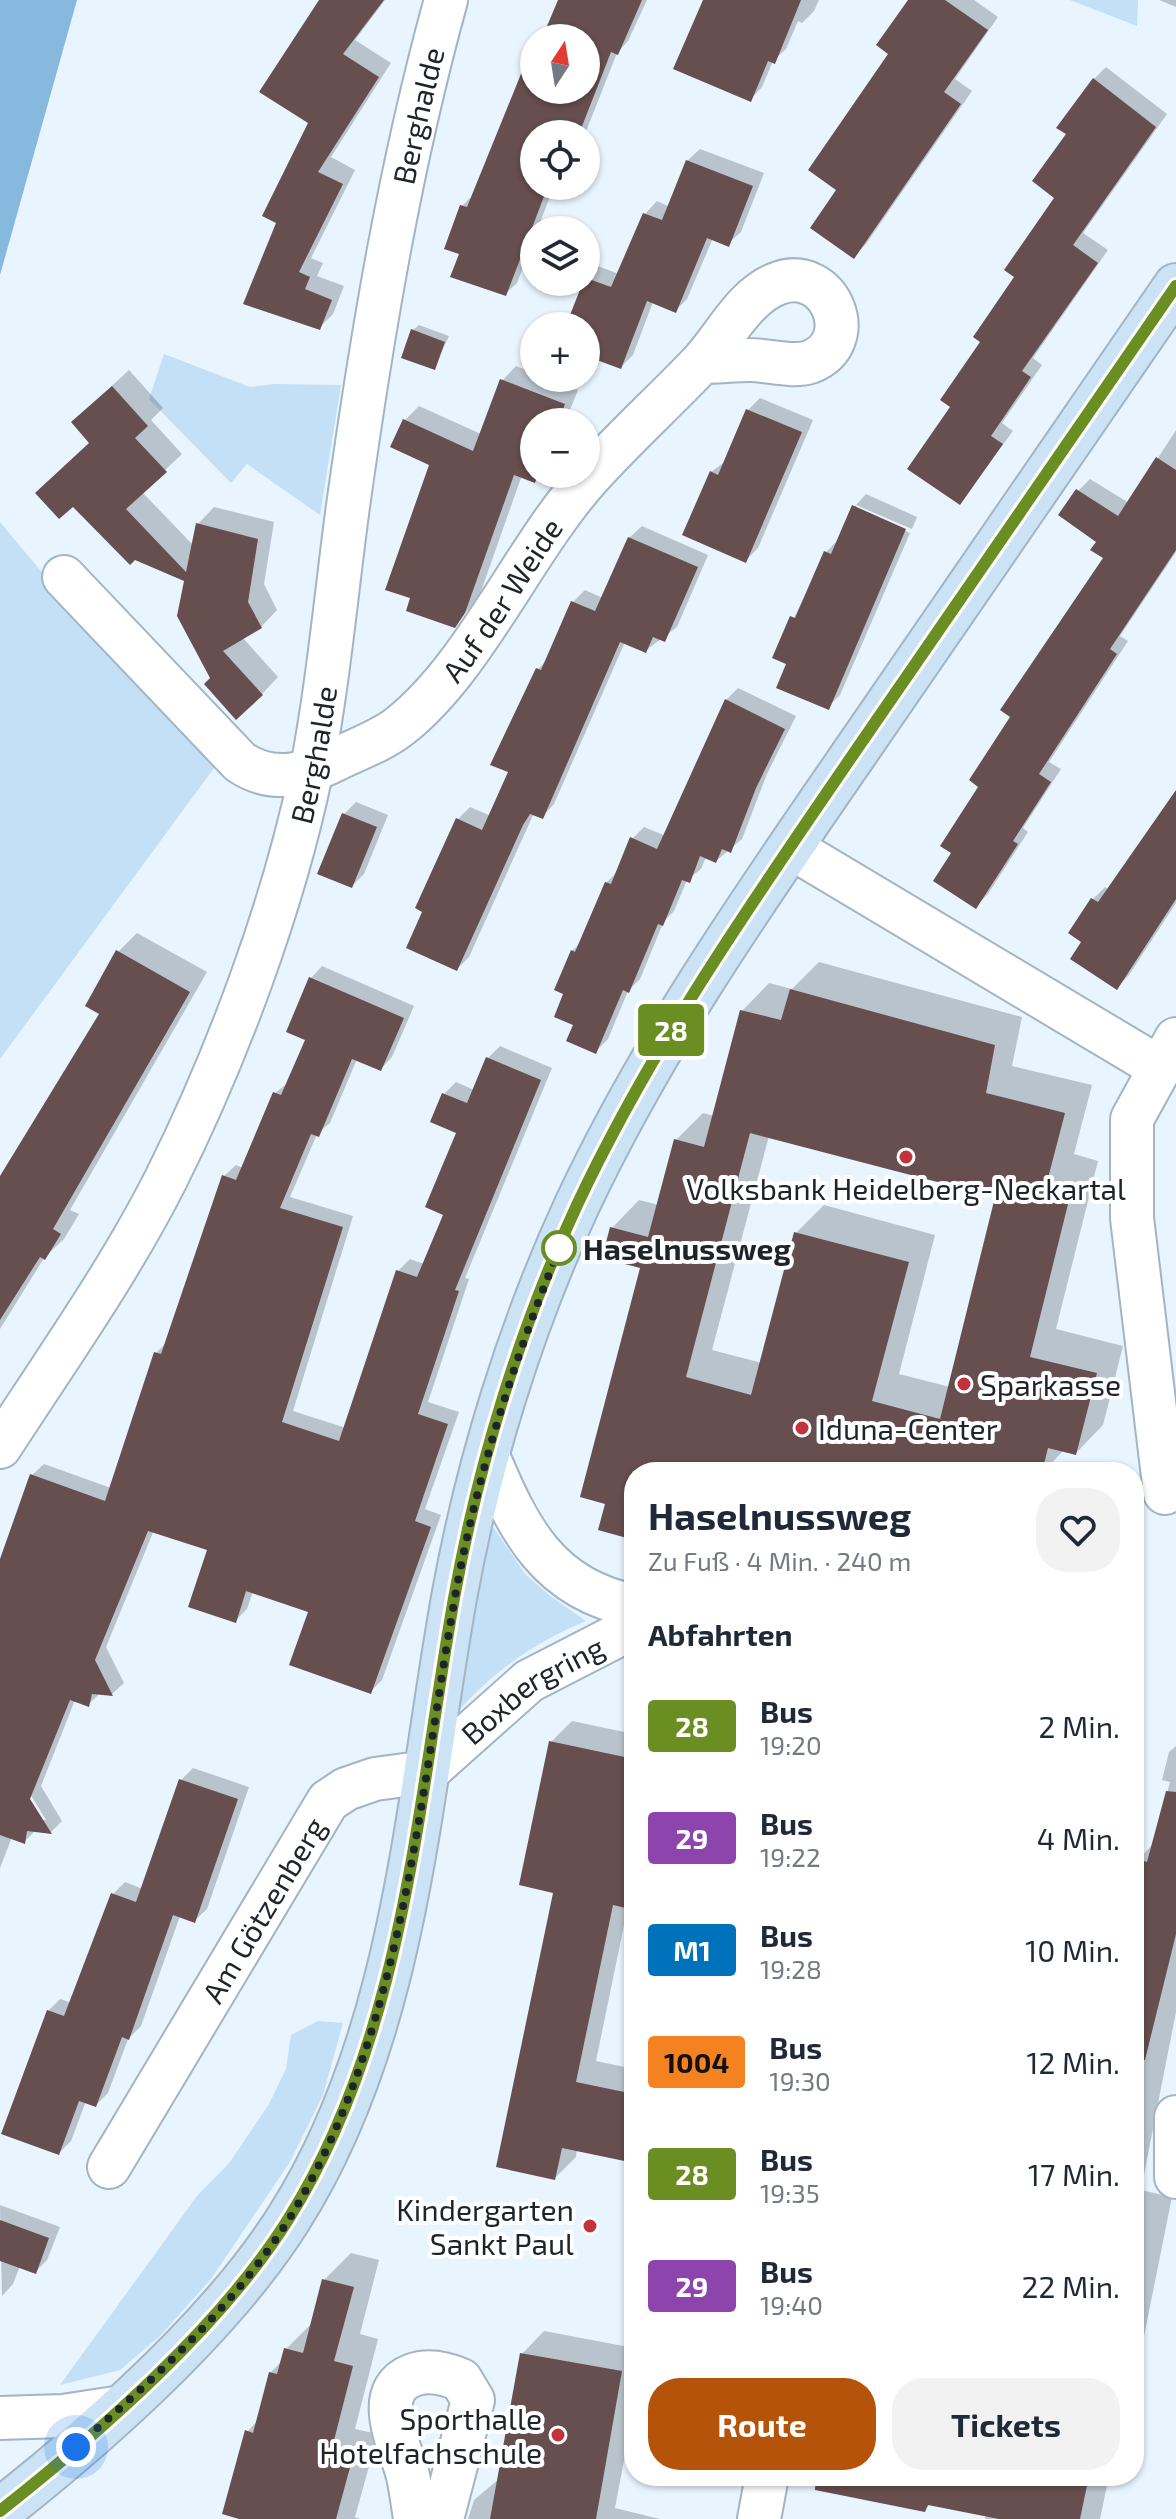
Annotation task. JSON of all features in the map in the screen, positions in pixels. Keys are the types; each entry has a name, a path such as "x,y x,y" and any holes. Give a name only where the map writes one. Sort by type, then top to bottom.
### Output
{"street":[{"name":"Berghalde","path":"0,1447 113,1273 165,1180 205,1094 266,934 311,773 383,275 420,95 446,0"},
{"name":"Boxbergring","path":"427,1772 455,1595 488,1456 528,1324 575,1208 648,1067 790,847 1176,286"},
{"name":"Auf der Weide","path":"311,773 399,727 445,681 587,479 702,362"},
{"path":"64,577 240,762 252,771 271,775 311,773"},
{"path":"790,847 1168,1054 1132,1119 1132,1218 1158,1495"},
{"name":"Boxbergring","path":"488,1456 528,1541 551,1566 583,1589 624,1603"},
{"name":"Boxbergring","path":"427,1772 529,1681 624,1632"},
{"path":"0,2511 122,2407 210,2319 290,2217 337,2128 369,2042 391,1956 427,1772"},
{"name":"Am Götzenberg","path":"109,2167 328,1801 346,1789 375,1779 427,1772"},
{"path":"1176,2117 1176,2177"},
{"path":"415,2519 408,2475 392,2423 392,2397 397,2385 407,2377 434,2372 461,2380 473,2400 442,2519"},
{"path":"0,2418 63,2416 122,2407"},
{"path":"759,2519 765,2486"}],"shaded area":[{"path":"0,0 77,0 0,275"},
{"path":"1070,0 1138,0 1137,26"},
{"path":"164,354 250,387 274,384 341,385 320,515 247,464 231,483 149,399"},
{"path":"0,522 55,588 220,760 0,1059"},
{"path":"494,1528 525,1574 586,1621 518,1658 488,1681 460,1709 456,1708 490,1530"},
{"path":"318,2021 343,2023 323,2095 290,2162 211,2279 160,2336 120,2370 60,2385 197,2196 230,2162 269,2104 286,2069 291,2035"}],"building":[{"path":"319,0 384,0 343,54 379,77 318,172 343,184 299,272 310,277 305,289 332,300 320,330 243,304 276,223 262,216 308,123 259,92"},
{"path":"558,0 642,0 618,55 611,52 600,80 600,24 548,24"},
{"path":"703,0 801,0 775,64 768,61 751,102 673,69"},
{"path":"908,0 945,0 988,30 944,92 961,104 854,259 810,228 836,190 808,170 888,54 876,45"},
{"path":"520,76 520,104 591,104 584,120 520,120 520,200 543,200 537,216 520,216 520,259 506,296 450,277 459,254 444,249 460,205 467,207"},
{"path":"1093,78 1156,127 1073,245 1098,263 1022,371 1031,377 991,436 1003,444 960,505 907,469 950,407 940,400 980,342 973,337 1014,277 1004,270 1054,198 1032,181 1066,134 1056,128"},
{"path":"686,160 753,186 729,247 707,238 676,313 647,301 621,369 600,361 600,312 571,312 577,296 600,296 600,283 611,287 643,213 662,220"},
{"path":"411,329 445,342 435,370 401,358"},
{"path":"500,379 520,387 520,392 534,392 565,404 563,408 520,408 520,477 514,475 465,613 455,628 406,611 410,598 385,590 429,465 390,447 403,419 473,451"},
{"path":"112,386 148,426 135,438 167,472 126,509 186,572 196,523 258,539 248,602 262,628 223,651 263,695 236,720 204,684 210,678 177,616 184,581 135,560 130,565 73,507 59,519 35,493 89,443 71,422"},
{"path":"746,409 802,432 746,563 682,535 710,471 718,475"},
{"path":"1156,457 1176,470 1176,550 1110,649 1117,654 1039,774 1051,782 1013,841 1018,844 976,909 933,881 951,853 940,846 978,787 969,780 1010,717 1000,710 1103,558 1090,550 1096,542 1058,515 1076,489 1118,516"},
{"path":"852,505 906,529 829,710 776,688 786,664 772,658 790,616 795,618 824,551 831,554"},
{"path":"628,537 698,567 665,642 653,637 646,653 620,642 543,819 530,814 523,825 457,971 406,948 422,912 415,908 456,818 482,830 508,772 490,765 536,668 541,670 571,601 595,611"},
{"path":"725,699 785,729 756,788 731,853 722,849 716,863 700,856 690,883 682,880 663,926 658,924 629,993 623,990 596,1054 566,1041 573,1025 554,1017 563,994 554,990 571,950 575,952 605,882 611,884 630,837 657,849"},
{"path":"1176,790 1176,899 1117,990 1070,959 1081,942 1068,933 1091,898 1098,902"},
{"path":"342,813 377,827 352,888 317,874"},
{"path":"116,950 190,992 53,1229 61,1234 45,1260 40,1257 0,1320 0,1176 99,1014 85,1006"},
{"path":"309,977 404,1018 381,1071 352,1059 319,1137 311,1134 280,1208 343,1227 282,1422 339,1441 396,1270 417,1277 443,1215 425,1207 456,1133 430,1122 442,1093 467,1103 486,1057 541,1080 455,1290 459,1291 418,1414 448,1424 415,1521 431,1527 371,1694 289,1665 308,1612 246,1591 236,1623 188,1607 207,1550 148,1531 95,1660 113,1696 92,1694 89,1707 70,1700 30,1799 52,1834 27,1831 25,1844 0,1835 0,1559 30,1474 105,1501 154,1352 161,1354 222,1175 236,1180 273,1092 281,1095 305,1040 286,1032"},
{"path":"790,989 995,1045 986,1093 1065,1113 1047,1182 1072,1188 1030,1357 1097,1373 1076,1455 1048,1448 1044,1462 624,1462 624,1537 598,1530 605,1504 580,1497 640,1268 602,1258 610,1227 648,1237 674,1139 704,1147 740,1010 781,1020","holes":["750,1133 995,1197 940,1419 872,1401 909,1262 794,1232 751,1395 686,1377"]},
{"path":"549,1741 624,1757 624,1908 613,1905 576,2082 624,2092 624,2161 562,2148 555,2180 496,2167 553,1893 519,1885"},
{"path":"179,1779 238,1799 195,1923 173,1915 129,2040 122,2037 96,2107 79,2101 59,2155 1,2134 47,2010 64,2016 111,1893 136,1902"},
{"path":"1166,1791 1176,1792 1176,1934 1145,2060 1144,1861 1147,1862"},
{"path":"0,2220 49,2238 36,2274 0,2261"},
{"path":"322,2279 354,2287 334,2361 353,2366 330,2456 352,2460 336,2519 239,2519 222,2514 245,2430 253,2433 269,2372 277,2374 284,2348 303,2353"},
{"name":"Sporthalle Hotelfachschule","path":"520,2353 622,2371 596,2519 490,2519"},
{"path":"815,2486 1087,2486 1080,2519 999,2519 928,2505 925,2512 815,2490"}],"bus line":[{"name":"28","path":"0,2511 122,2407 210,2319 290,2217 337,2128 369,2042 391,1956 427,1772 455,1595 474,1505 528,1324 575,1208 634,1091 758,896 1176,286"}],"place":[{"name":"Volksbank Heidelberg-Neckartal","path":"906,1157"},
{"name":"Haselnussweg","path":"559,1248"},
{"name":"Sparkasse","path":"964,1384"},
{"name":"Iduna-Center","path":"802,1428"},
{"name":"Kindergarten Sankt Paul","path":"590,2226"},
{"name":"Sporthalle Hotelfachschule","path":"558,2435"}],"route":[{"path":"76,2447 122,2407 210,2319 253,2266 290,2217 337,2128 355,2084 391,1956 474,1505 528,1324 564,1237 559,1248"}]}
